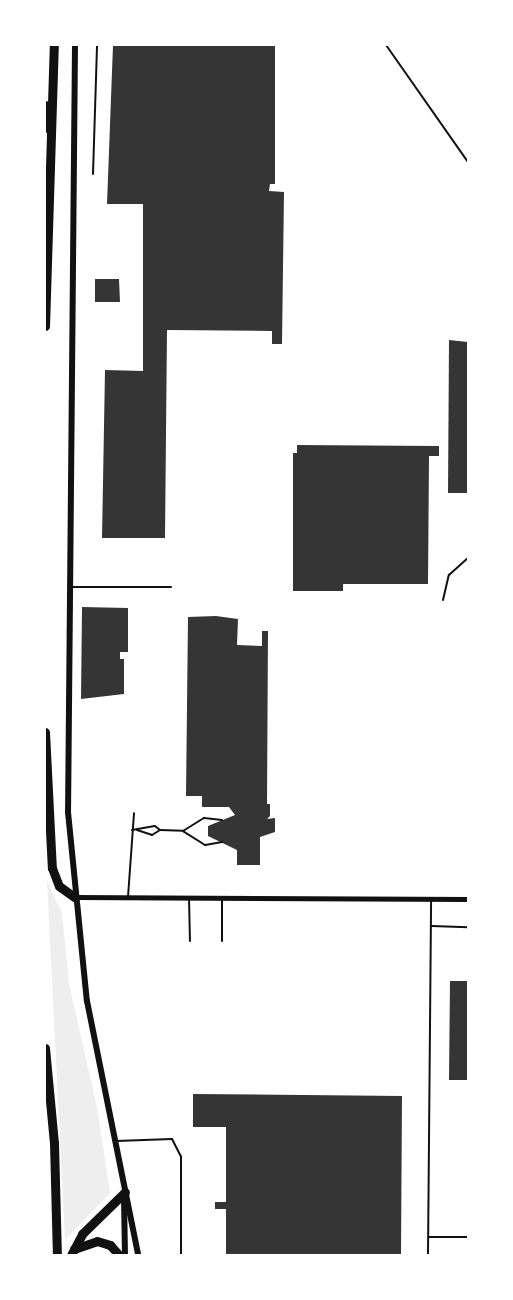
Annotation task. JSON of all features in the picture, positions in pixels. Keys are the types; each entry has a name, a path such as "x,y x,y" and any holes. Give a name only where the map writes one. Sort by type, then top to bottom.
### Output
{"highway":[{"path":"45,326 54,45"},
{"path":"45,105 51,181"},
{"path":"45,732 52,868 59,886 74,897"},
{"path":"45,1048 54,1143 57,1255"},
{"path":"73,1252 84,1231 124,1192"},
{"path":"73,1252 97,1241 110,1245 119,1255"}],"street":[{"path":"75,45 68,587 68,799 74,897 89,1009 138,1255"},
{"path":"74,897 468,899"},
{"path":"124,1192 125,1255"}],"lane":[{"path":"386,45 468,162"},
{"path":"93,174 97,46"},
{"path":"443,600 449,575 468,558"},
{"path":"68,587 171,587"},
{"path":"128,897 134,813"},
{"path":"183,831 204,818 222,820"},
{"path":"132,830 155,826 160,830"},
{"path":"137,830 152,835 160,830 183,831 205,845 222,842"},
{"path":"189,898 190,941"},
{"path":"222,898 222,941"},
{"path":"428,1255 431,899"},
{"path":"431,927 468,927"},
{"path":"116,1141 172,1139 181,1157 181,1255"},
{"path":"428,1237 468,1237"}],"shaded area":[{"path":"47,881 62,913 69,984 97,1107 110,1193 65,1240"}],"building":[{"path":"113,45 275,45 275,184 270,184 269,191 284,192 282,344 272,344 272,331 167,330 165,538 102,538 105,370 143,371 143,204 107,204"},
{"path":"95,279 119,279 120,302 95,302"},
{"path":"449,340 468,342 468,493 448,493"},
{"path":"297,445 439,446 439,456 429,456 428,584 343,584 343,591 293,591 293,453 297,453"},
{"path":"82,607 128,608 128,652 120,652 120,659 124,659 124,694 81,699"},
{"path":"216,616 238,619 237,645 262,646 262,631 268,631 267,804 270,804 270,816 267,819 275,818 275,832 260,837 260,865 237,865 237,850 208,836 208,826 235,815 229,807 202,807 202,796 186,796 188,617"},
{"path":"450,981 468,981 468,1080 449,1080"},
{"path":"193,1094 402,1096 401,1255 226,1255 226,1209 215,1209 215,1202 226,1202 226,1127 193,1127"}]}
